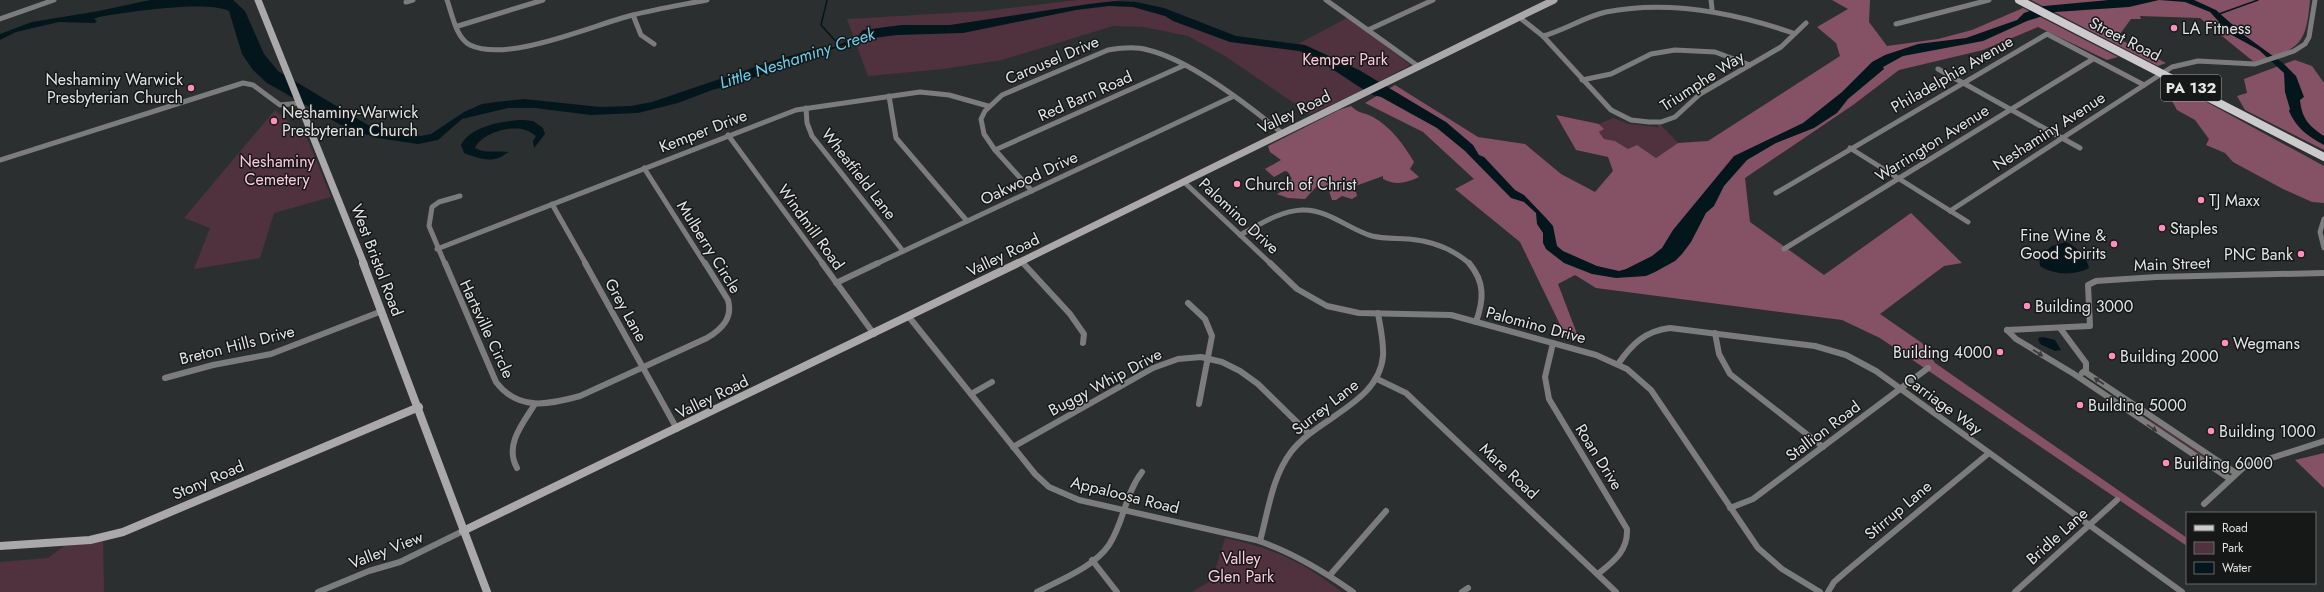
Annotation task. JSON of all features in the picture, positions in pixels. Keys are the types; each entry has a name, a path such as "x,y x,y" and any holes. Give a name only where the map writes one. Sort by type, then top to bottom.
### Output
{"main road":[{"name":"Street Road","path":"2021,1 2324,157"}],"street":[{"path":"0,19 54,0"},
{"name":"West Bristol Road","path":"258,0 300,102 382,311 487,592"},
{"path":"406,2 413,0"},
{"path":"447,0 464,39 470,45 483,50 501,51 522,48 633,15 707,0"},
{"path":"458,26 543,0"},
{"path":"673,0 674,6"},
{"path":"1326,0 1418,66"},
{"path":"1368,30 1433,0"},
{"name":"Valley Road","path":"464,531 1022,262 1554,0"},
{"path":"1711,0 1712,9"},
{"path":"1896,24 1989,0"},
{"name":"Neshaminy Avenue","path":"1950,211 2172,67 2188,62 2242,65 2262,63 2297,50 2308,40 2315,0"},
{"path":"1543,36 1564,30 1597,15 1624,8 1670,5 1712,9 1754,19 1793,33"},
{"path":"633,15 641,35 654,44"},
{"name":"Triumphe Way","path":"1519,17 1543,36 1582,80 1615,113 1631,120 1655,122 1675,117 1697,96 1780,47 1806,22"},
{"name":"Philadelphia Avenue","path":"1776,193 1850,148 2047,34 2144,85"},
{"name":"Carousel Drive","path":"988,106 1002,95 1016,88 1108,50 1146,49 1168,55 1185,65 1234,96 1282,133"},
{"path":"1582,80 1612,74 1650,55 1674,50 1715,52 1738,59 1750,65"},
{"name":"Warrington Avenue","path":"1784,249 2093,59"},
{"name":"Red Barn Road","path":"995,150 1185,65"},
{"path":"1938,69 2061,139 2080,148"},
{"path":"0,160 243,83 253,85 280,105 300,102"},
{"name":"Kemper Drive","path":"437,249 786,113 806,108 914,93 939,93 988,106"},
{"path":"889,96 896,138 967,221"},
{"name":"Oakwood Drive","path":"836,283 1234,96"},
{"path":"988,106 982,115 981,130 986,141 1032,191"},
{"name":"Wheatfield Lane","path":"806,108 807,123 812,136 903,251"},
{"name":"Windmill Road","path":"728,135 874,334"},
{"path":"1850,148 1968,222"},
{"name":"Mulberry Circle","path":"642,367 711,336 724,324 730,310 728,300 644,168"},
{"name":"Palomino Drive","path":"1184,182 1297,289 1316,301 1344,311 1438,314 1476,322 1596,355 1618,364 1636,375 1651,390 1750,538 1768,558 1782,569 1820,592"},
{"name":"Hartsville Circle","path":"460,196 439,202 430,210 429,226 437,249 499,387 514,399 535,404 559,402 575,398 642,367"},
{"name":"Grey Lane","path":"552,204 677,429"},
{"path":"1240,235 1281,215 1307,210 1329,215 1373,236 1415,240 1436,244 1460,256 1472,267 1479,278 1483,295 1476,322"},
{"path":"2324,219 2320,232 2324,248"},
{"path":"1022,262 1072,317 1084,334 1083,343"},
{"name":"Main Street","path":"2060,328 2090,326 2088,285 2096,281 2156,277 2324,273"},
{"path":"1188,303 1205,320 1211,330 1212,342 1199,404"},
{"name":"Breton Hills Drive","path":"165,378 213,365 271,354 382,311"},
{"name":"Surrey Lane","path":"1260,541 1277,477 1291,452 1308,433 1360,398 1377,379 1383,355 1378,313"},
{"name":"Appaloosa Road","path":"909,317 1039,479 1061,493 1079,500 1260,541 1293,553 1330,575 1353,592"},
{"name":"Carriage Way","path":"1618,364 1634,342 1649,332 1670,328 1828,349 1859,361 2182,592"},
{"path":"2085,372 2086,363 2060,328 2007,330 2016,339 2074,374 2230,479"},
{"path":"1715,334 1721,358 1736,380 1822,447"},
{"name":"Roan Drive","path":"1553,343 1545,377 1549,399 1627,529 1628,537 1624,552 1598,574"},
{"name":"Buggy Whip Drive","path":"1013,447 1161,364 1188,358 1209,359 1234,366 1252,377 1308,433"},
{"name":"Stallion Road","path":"1730,508 1753,499 1928,368"},
{"path":"2074,374 2085,372 2236,472"},
{"name":"Mare Road","path":"1377,379 1395,386 1406,393 1616,592"},
{"path":"971,394 992,382"},
{"path":"518,468 513,462 511,449 535,404"},
{"name":"Stony Road","path":"0,546 90,540 123,532 419,407"},
{"path":"2204,504 2236,472 2250,465 2324,442"},
{"name":"Stirrup Lane","path":"1828,592 1834,582 1849,569 1989,453"},
{"path":"1037,592 1092,560 1109,544 1131,487 1142,472"},
{"name":"Bridle Lane","path":"2015,592 2117,500"},
{"path":"1330,575 1386,511"},
{"name":"Valley View","path":"318,592 369,571 400,562 464,531"},
{"path":"1092,560 1117,592"},
{"path":"337,584 338,592"}],"green space":[{"name":"Kemper Park","path":"1077,0 1116,0 1157,10 1239,38 1296,45 1349,17 1410,65 1361,91 1310,114 1225,56 1188,36 1144,27 1113,26 1002,60 943,69 868,76 847,19 985,11"},
{"name":"Neshaminy Cemetery","path":"275,110 307,138 331,197 274,213 260,258 194,269 210,228 184,218"},
{"path":"1613,118 1629,124 1658,127 1658,122 1678,143 1656,158 1637,145 1628,149 1615,141 1604,139 1599,132 1604,129 1599,124"},
{"path":"2150,419 2231,472 2231,474 2228,474 2148,422"},
{"name":"Valley Glen Park","path":"1225,538 1259,547 1300,564 1342,592 1192,592 1212,580"},
{"path":"103,541 104,592 0,592 0,562 48,558 64,546"}],"shaded area":[{"path":"1832,0 1870,0 1869,22 1887,46 1938,39 1972,30 2023,8 2118,57 2107,60 2038,27 1983,50 1899,70 1853,105 1745,178 1750,222 1824,275 1911,213 1962,263 1944,266 1880,314 1922,343 1935,363 2186,537 2186,545 1880,338 1842,320 1596,288 1575,275 1558,284 1579,339 1567,339 1520,242 1455,189 1474,179 1423,132 1365,103 1395,85 1478,137 1525,144 1561,174 1595,192 1613,171 1608,157 1576,150 1556,115 1599,124 1604,129 1599,132 1604,139 1615,141 1628,149 1637,145 1656,158 1678,143 1708,141 1840,56 1836,43 1817,27 1848,9"},
{"path":"2031,0 2310,0 2306,28 2297,44 2281,54 2254,62 2200,18 2140,16 2141,19 2131,19 2117,38 2166,63 2158,66"},
{"path":"2295,60 2312,66 2324,83 2324,150 2245,110 2237,96 2247,93 2244,79"},
{"path":"2190,93 2324,166 2324,203 2312,202 2283,189 2233,162 2225,153 2206,145 2209,139 2195,120 2177,110 2172,101"},
{"path":"1351,106 1359,112 1367,114 1380,121 1391,131 1414,162 1410,169 1419,177 1410,181 1397,183 1383,179 1383,176 1350,188 1356,192 1357,196 1352,199 1342,196 1336,200 1332,200 1328,188 1318,185 1305,199 1288,198 1277,194 1284,190 1283,183 1292,179 1288,172 1285,171 1274,177 1265,169 1281,160 1270,152 1268,146 1339,110"},
{"path":"2324,453 2324,488 2295,460"}],"water":[{"path":"150,0 233,0 245,11 264,54 278,71 368,125 391,131 421,136 431,134 464,112 482,104 524,99 600,107 631,106 652,102 779,59 811,50 834,47 858,36 863,30 902,25 950,25 1089,4 1115,1 1136,2 1164,8 1236,36 1305,45 1359,70 1446,122 1473,145 1479,155 1484,157 1515,190 1524,195 1553,226 1557,246 1563,251 1597,266 1619,271 1652,256 1662,248 1673,230 1734,156 1803,123 1842,92 1872,62 1885,55 1918,44 1966,38 2017,20 2024,13 2044,6 2109,0 2159,0 2129,7 2055,12 2027,21 1983,41 1903,56 1883,67 1884,69 1848,99 1837,113 1814,128 1776,143 1747,160 1724,186 1714,206 1706,213 1691,242 1675,261 1646,276 1616,278 1592,274 1564,263 1546,249 1543,243 1543,233 1537,224 1536,213 1524,202 1511,198 1465,151 1437,128 1381,97 1373,95 1311,55 1299,51 1230,42 1173,21 1165,16 1133,7 1109,6 1076,10 963,33 897,35 858,40 733,85 712,90 678,103 638,113 591,115 535,108 508,108 462,119 438,140 418,144 378,138 348,129 267,83 253,70 242,54 229,11 218,8 166,8 99,17 94,19 97,21 95,23 59,22 16,32 0,40 0,34 32,22 99,11"},
{"path":"2159,0 2194,0 2216,10 2244,35 2284,64 2296,76 2304,97 2300,100 2302,112 2310,125 2324,136 2324,145 2308,135 2296,123 2289,111 2290,109 2285,92 2284,73 2259,50 2230,34 2210,12 2185,2"},
{"path":"507,121 533,121 543,128 545,134 534,148 533,141 536,136 527,130 512,129 490,134 475,148 487,151 509,152 501,157 485,159 464,153 461,145 472,133 489,125"},
{"path":"2066,242 2080,253 2088,264 2089,268 2083,271 2071,273 2058,273 2040,266 2039,257 2052,246"},
{"path":"2043,337 2055,340 2061,350 2055,351 2040,344 2038,338"}],"waterway":[{"path":"827,0 821,25 840,46"},
{"name":"Little Neshaminy Creek","path":"2219,14 2258,0"}],"place":[{"name":"LA Fitness","path":"2174,28"},
{"name":"Neshaminy Warwick Presbyterian Church","path":"191,88"},
{"name":"Neshaminy-Warwick Presbyterian Church","path":"274,121"},
{"name":"Church of Christ","path":"1237,184"},
{"name":"TJ Maxx","path":"2201,200"},
{"name":"Staples","path":"2162,228"},
{"name":"Fine Wine & Good Spirits","path":"2114,244"},
{"name":"PNC Bank","path":"2301,254"},
{"name":"Building 3000","path":"2027,306"},
{"name":"Wegmans","path":"2225,343"},
{"name":"Building 4000","path":"2000,352"},
{"name":"Building 2000","path":"2112,356"},
{"name":"Building 5000","path":"2080,405"},
{"name":"Building 1000","path":"2211,431"},
{"name":"Building 6000","path":"2166,463"}]}
